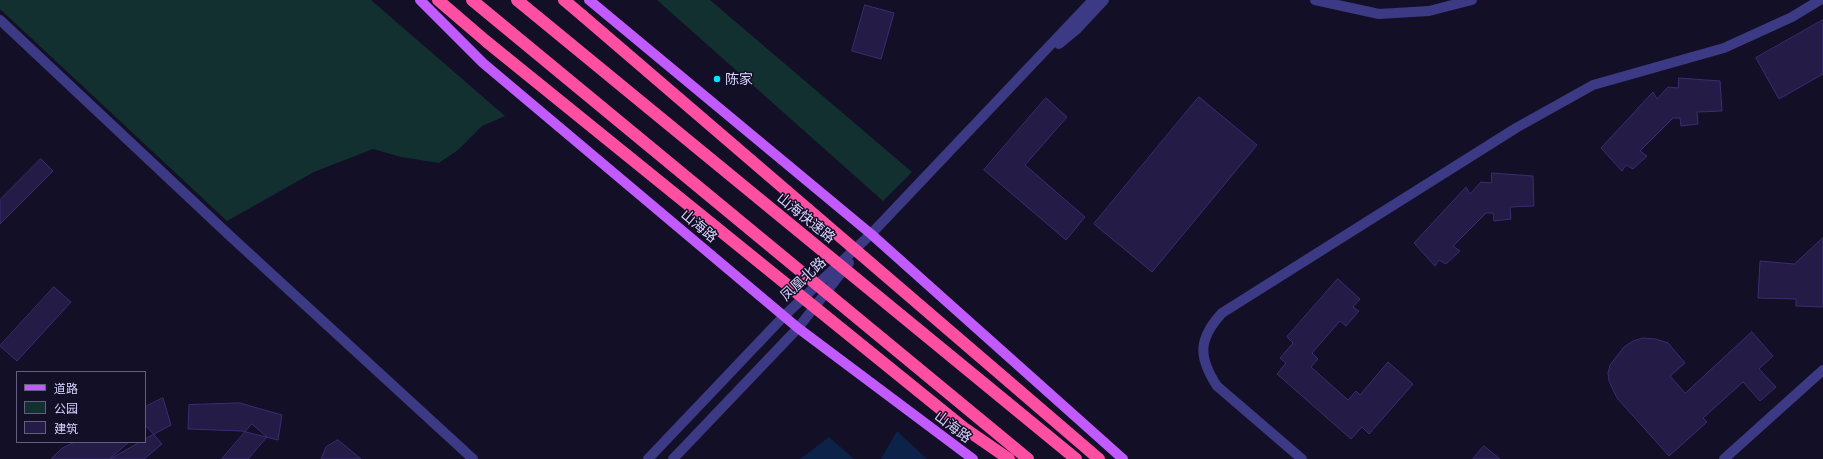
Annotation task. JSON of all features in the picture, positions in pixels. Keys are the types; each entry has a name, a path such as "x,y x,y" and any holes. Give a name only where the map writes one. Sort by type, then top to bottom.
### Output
{"highway":[{"path":"438,0 487,42 964,428 1009,459"},
{"path":"472,0 1028,459"},
{"name":"山海快速路","path":"517,0 1076,459"},
{"path":"564,0 1099,459"}],"main road":[{"name":"山海路","path":"420,0 483,63 798,328 973,459"},
{"path":"589,0 871,234 1123,459"}],"street":[{"path":"871,234 1093,0"},
{"path":"1026,71 1076,30 1104,0"},
{"path":"1315,0 1379,14 1429,11 1472,0"},
{"path":"1302,459 1217,386 1210,375 1203,352 1204,341 1211,325 1222,313 1516,128 1593,85 1724,48 1792,17 1820,0"},
{"path":"0,20 229,235 473,459"},
{"name":"凤凰北路","path":"648,459 784,316 871,234"},
{"name":"凤凰北路","path":"673,459 798,328 871,234"},
{"path":"1724,459 1823,370"}],"green space":[{"path":"0,0 371,0 505,116 482,126 458,150 439,163 401,157 373,149 314,172 227,221 0,9"},
{"path":"657,0 710,0 912,172 883,201"}],"water":[{"path":"897,431 927,459 881,459"},
{"path":"829,437 854,459 800,459"}],"building":[{"path":"865,5 894,13 881,59 852,51"},
{"path":"1823,20 1823,74 1779,99 1756,58"},
{"path":"1679,78 1720,81 1722,111 1697,112 1698,124 1681,126 1680,118 1673,118 1640,151 1647,156 1633,169 1626,165 1622,171 1601,148 1653,92 1657,99 1668,87 1678,88"},
{"path":"1199,97 1257,145 1152,272 1094,224"},
{"path":"1046,98 1067,117 1025,165 1085,217 1066,240 984,170"},
{"path":"41,159 53,171 0,224 0,200"},
{"path":"1492,173 1533,176 1534,206 1510,207 1511,219 1494,221 1493,213 1486,213 1453,246 1460,251 1446,264 1439,260 1435,266 1414,243 1466,187 1470,194 1481,182 1491,183"},
{"path":"1823,238 1823,307 1796,306 1796,299 1758,298 1760,261 1794,264"},
{"path":"1338,279 1360,299 1353,307 1359,311 1346,326 1340,321 1312,353 1318,359 1311,367 1348,400 1356,391 1360,395 1388,362 1413,384 1369,434 1362,427 1351,439 1277,374 1286,363 1280,358 1293,343 1287,337"},
{"path":"54,287 71,302 17,361 0,346"},
{"path":"1752,332 1773,356 1759,369 1776,387 1760,401 1743,382 1703,418 1707,422 1669,456 1617,398 1609,381 1608,373 1610,365 1624,347 1633,341 1643,338 1656,339 1668,343 1685,363 1670,376 1685,393"},
{"path":"163,398 171,425 146,438 146,406"},
{"path":"240,403 282,415 278,440 242,431 188,429 189,405"},
{"path":"252,424 267,437 248,459 222,459"},
{"path":"146,428 162,444 144,459 109,459 128,443 146,443"},
{"path":"338,440 361,459 321,459 326,447"},
{"path":"73,443 138,443 110,459 51,459 61,449"},
{"path":"1484,446 1500,459 1473,459"}],"place":[{"name":"陈家","path":"717,79"}]}
